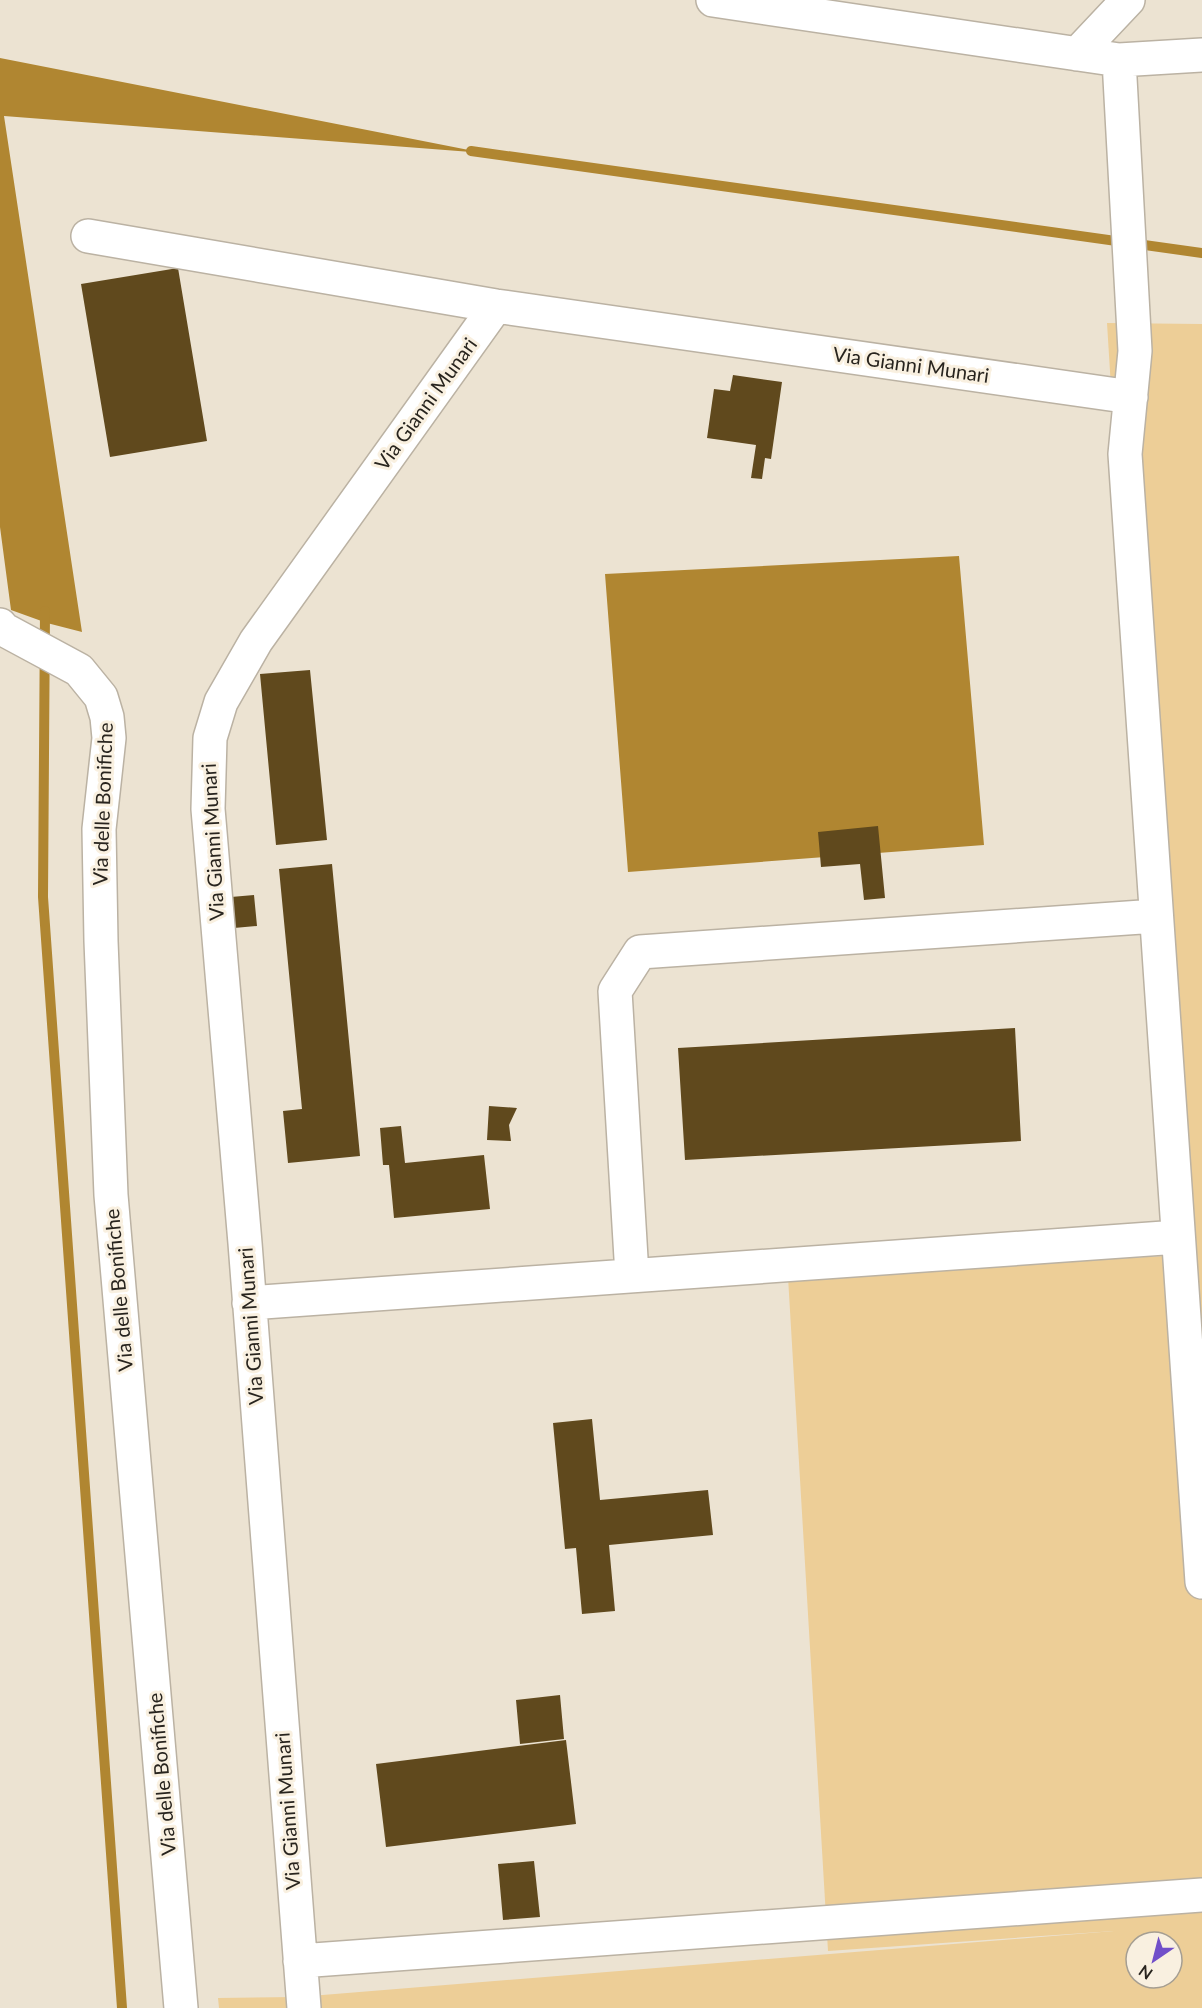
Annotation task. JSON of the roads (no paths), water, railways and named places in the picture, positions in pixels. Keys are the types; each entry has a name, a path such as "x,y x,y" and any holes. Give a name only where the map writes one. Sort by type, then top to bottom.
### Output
{"street":[{"path":"713,0 1119,60 1202,55"},
{"path":"1077,54 1128,0"},
{"path":"1119,60 1135,351 1125,454 1202,1582"},
{"path":"87,236 496,306"},
{"name":"Via Gianni Munari","path":"304,2008 208,809 210,738 221,702 256,641 496,306 1131,397"},
{"name":"Via delle Bonifiche","path":"2,627 79,670 102,697 107,717 108,738 99,829 111,1195 181,2008"},
{"path":"632,1275 615,991 640,952 1156,916"},
{"path":"249,1303 1178,1237"},
{"path":"300,1961 1202,1894"}],"waterway":[{"path":"471,151 1202,253"},
{"path":"45,611 43,897 122,2008"}]}
